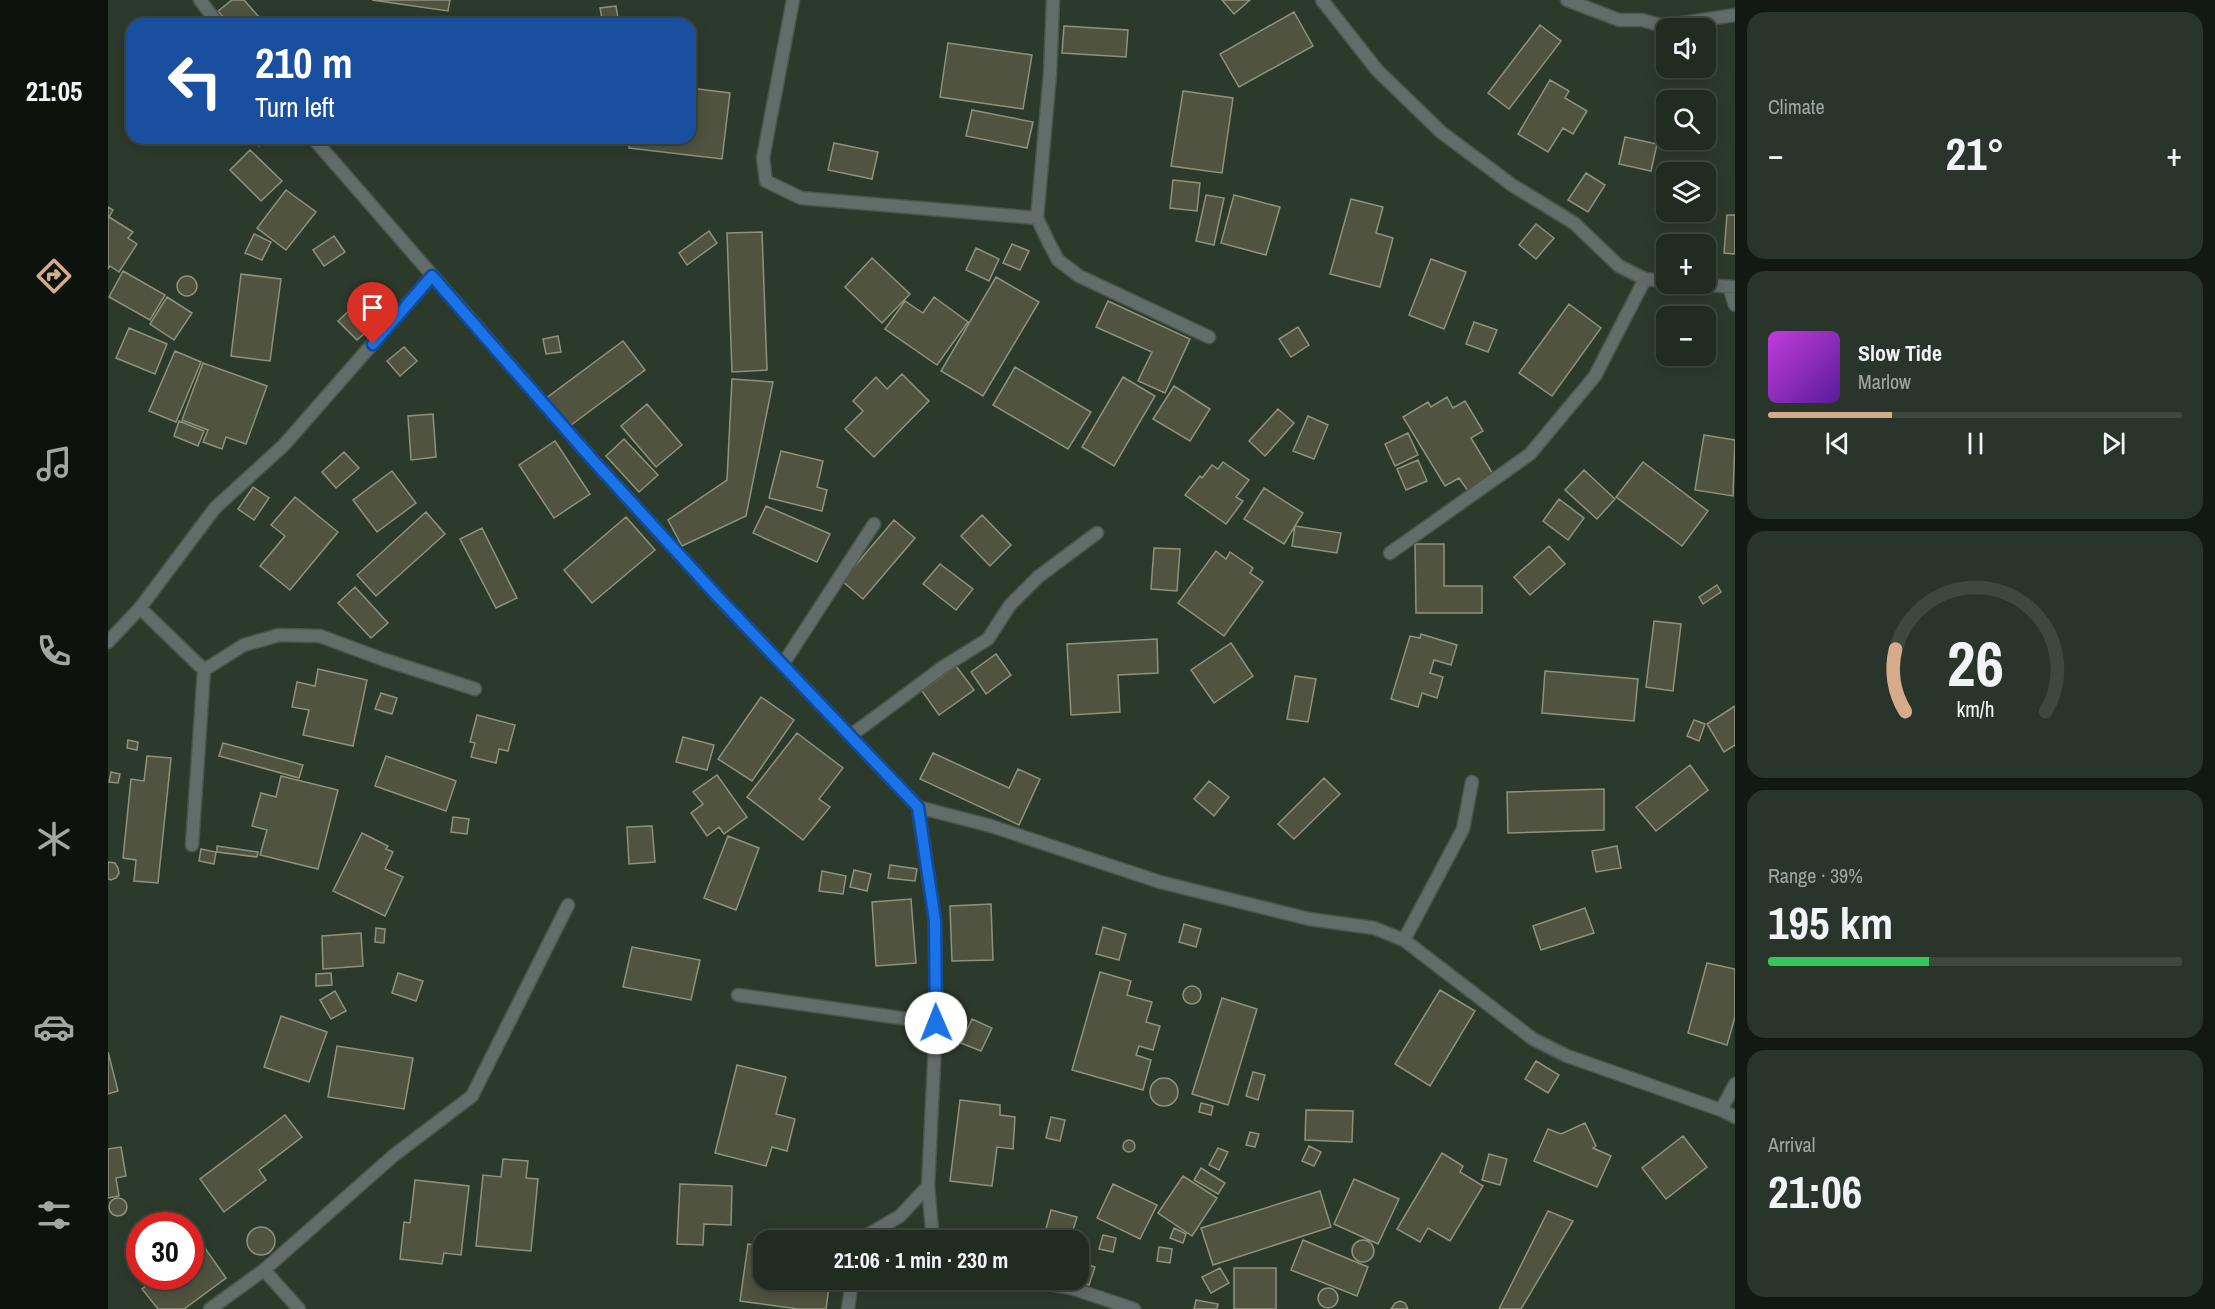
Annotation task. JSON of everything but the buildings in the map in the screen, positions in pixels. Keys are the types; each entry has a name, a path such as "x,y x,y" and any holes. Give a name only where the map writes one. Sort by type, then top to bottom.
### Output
{"street":[{"path":"200,0 214,18"},
{"path":"793,0 763,158 766,181 801,198 1037,218"},
{"path":"1053,0 1050,74 1037,218 1058,260 1079,276 1209,337"},
{"path":"1322,0 1377,70 1441,132 1512,185 1574,223 1619,266 1645,279 1656,280"},
{"path":"1567,0 1619,20 1642,20 1664,26 1735,15"},
{"path":"318,144 591,458 918,807 991,826 1160,882 1308,919 1374,928 1404,940 1533,1039 1567,1056 1721,1110 1735,1117"},
{"path":"108,642 140,608 215,508 284,445 432,276"},
{"path":"1390,553 1530,454 1595,376 1645,279"},
{"path":"1716,286 1732,287 1735,305"},
{"path":"783,664 874,524"},
{"path":"850,736 943,667 988,639 1010,605 1038,577 1097,533"},
{"path":"140,608 204,670 192,845"},
{"path":"204,670 244,645 279,635 320,636 475,689"},
{"path":"1404,940 1463,829 1472,782"},
{"path":"918,807 935,921 936,1023 928,1186 932,1230"},
{"path":"210,1309 264,1270 393,1156 472,1096 568,904"},
{"path":"738,995 936,1023"},
{"path":"1721,1110 1735,1084"},
{"path":"876,1230 900,1216 928,1186"},
{"path":"264,1270 299,1309"},
{"path":"848,1309 851,1290"},
{"path":"1077,1290 1134,1309"}],"route":[{"path":"373,344 432,276 591,458 719,598 918,807 935,921 936,1023"}]}
